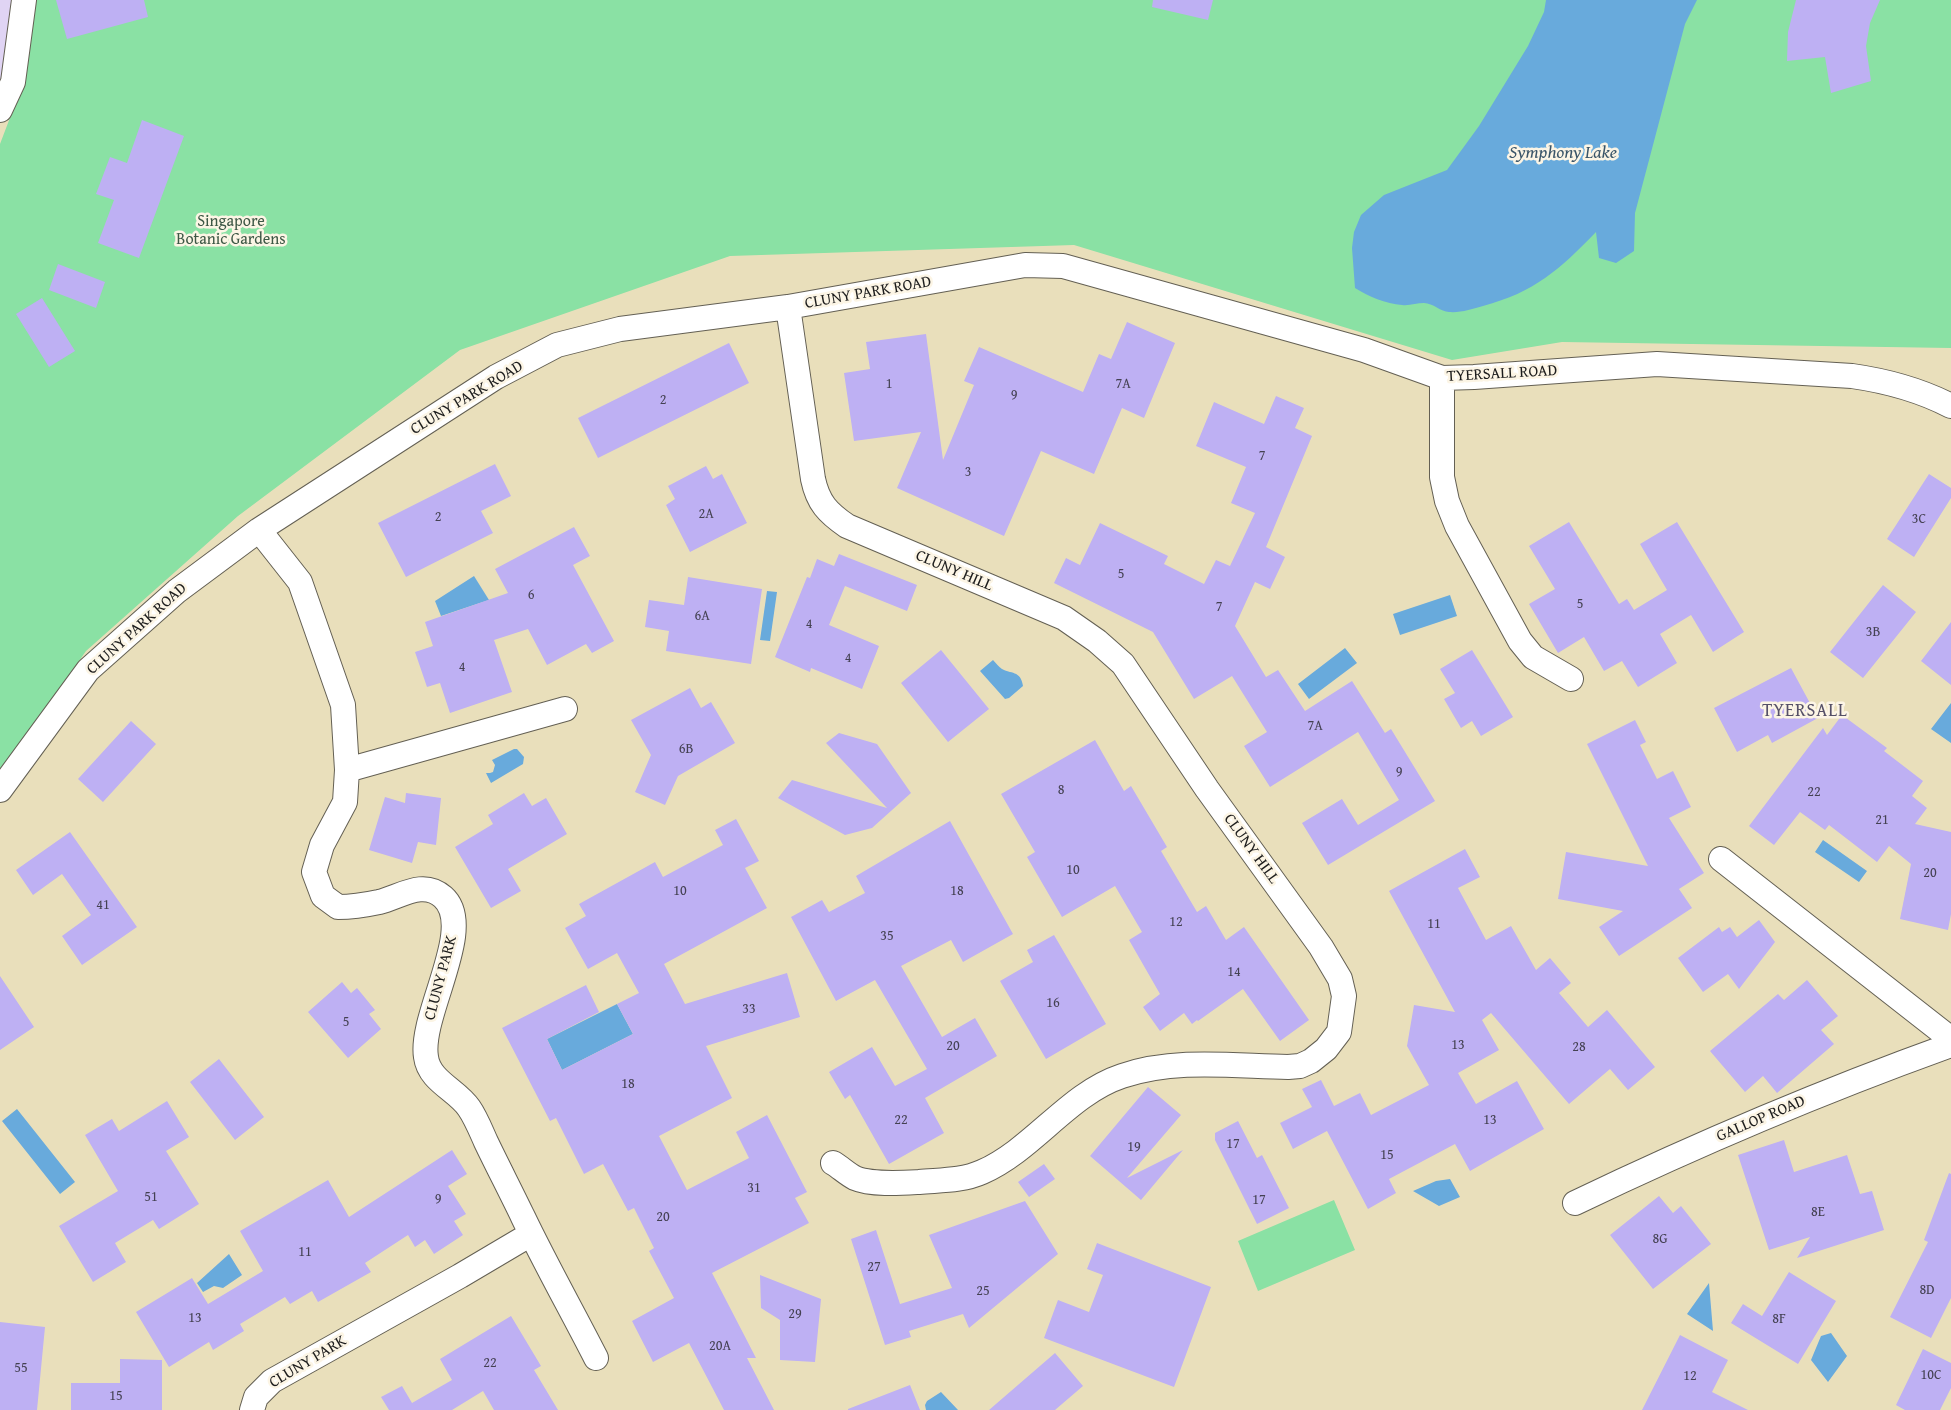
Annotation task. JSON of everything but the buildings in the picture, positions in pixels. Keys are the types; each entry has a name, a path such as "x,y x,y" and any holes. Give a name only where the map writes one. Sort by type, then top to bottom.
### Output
{"street":[{"path":"0,110 13,82 24,0"},
{"name":"CLUNY PARK ROAD","path":"0,790 88,670 177,591 259,530 496,377 557,345 620,329 788,307 1024,266 1063,266"},
{"name":"TYERSALL ROAD","path":"1063,266 1364,350 1442,378 1483,377 1657,364 1852,376 1884,380 1935,398 1951,406"},
{"name":"CLUNY HILL","path":"788,307 812,479 816,494 828,510 848,526 1064,618 1097,640 1123,664 1207,789 1321,947 1340,979 1344,996 1339,1032 1326,1049 1311,1061 1300,1066 1288,1067 1177,1065 1147,1069 1121,1076 1099,1086 1007,1159 981,1173 960,1179 892,1184 856,1178 833,1163"},
{"path":"1442,378 1442,477 1446,501 1457,526 1520,642 1533,657 1571,679"},
{"name":"CLUNY PARK","path":"259,530 300,582 343,705 347,770 345,802 322,845 314,872 319,888 323,896 338,907 381,901 413,889 432,890 444,898 447,903 454,924 452,946 427,1027 426,1057 432,1072 469,1107 531,1234 596,1358"},
{"path":"347,770 565,709"},
{"path":"1721,859 1951,1039"},
{"name":"GALLOP ROAD","path":"1575,1203 1672,1157 1864,1076 1951,1044"},
{"name":"CLUNY PARK","path":"252,1410 256,1397 272,1381 531,1234"}],"shaded area":[{"path":"0,0 14,0 4,76 0,85"}],"green space":[{"name":"Singapore Botanic Gardens","path":"28,0 1951,0 1951,348 1562,342 1452,360 1074,245 730,256 460,350 238,516 86,651 0,774 0,144 19,94"},
{"path":"1334,1200 1355,1250 1258,1291 1238,1241"}],"water":[{"name":"Symphony Lake","path":"1546,0 1697,0 1685,24 1635,213 1634,251 1616,263 1599,258 1596,232 1570,258 1532,286 1501,300 1462,311 1446,312 1431,304 1424,303 1405,305 1390,303 1371,297 1355,288 1352,248 1354,232 1361,215 1384,195 1447,170 1479,126 1528,46 1544,12"},
{"path":"474,576 489,600 441,616 435,601"},
{"path":"767,591 777,592 770,641 760,640"},
{"path":"1450,595 1457,616 1400,635 1393,614"},
{"path":"1345,648 1357,663 1309,699 1298,684"},
{"path":"993,660 1005,671 1018,675 1022,681 1023,686 1009,698 1005,699 980,671"},
{"path":"1951,703 1951,743 1931,729"},
{"path":"517,749 524,757 523,764 491,783 486,773 493,772 495,765 492,760"},
{"path":"1823,840 1867,871 1859,882 1815,852"},
{"path":"617,1004 633,1034 562,1070 547,1039"},
{"path":"17,1109 75,1182 60,1194 2,1121"},
{"path":"1450,1179 1460,1197 1439,1206 1413,1191 1436,1181"},
{"path":"229,1254 242,1275 223,1288 214,1286 203,1292 197,1283"},
{"path":"1709,1283 1713,1331 1687,1314"},
{"path":"1831,1333 1847,1356 1828,1382 1811,1360 1821,1336"},
{"path":"941,1392 958,1410 926,1410 925,1405 927,1401"}],"district":[{"name":"TYERSALL","path":"1805,711"}]}
